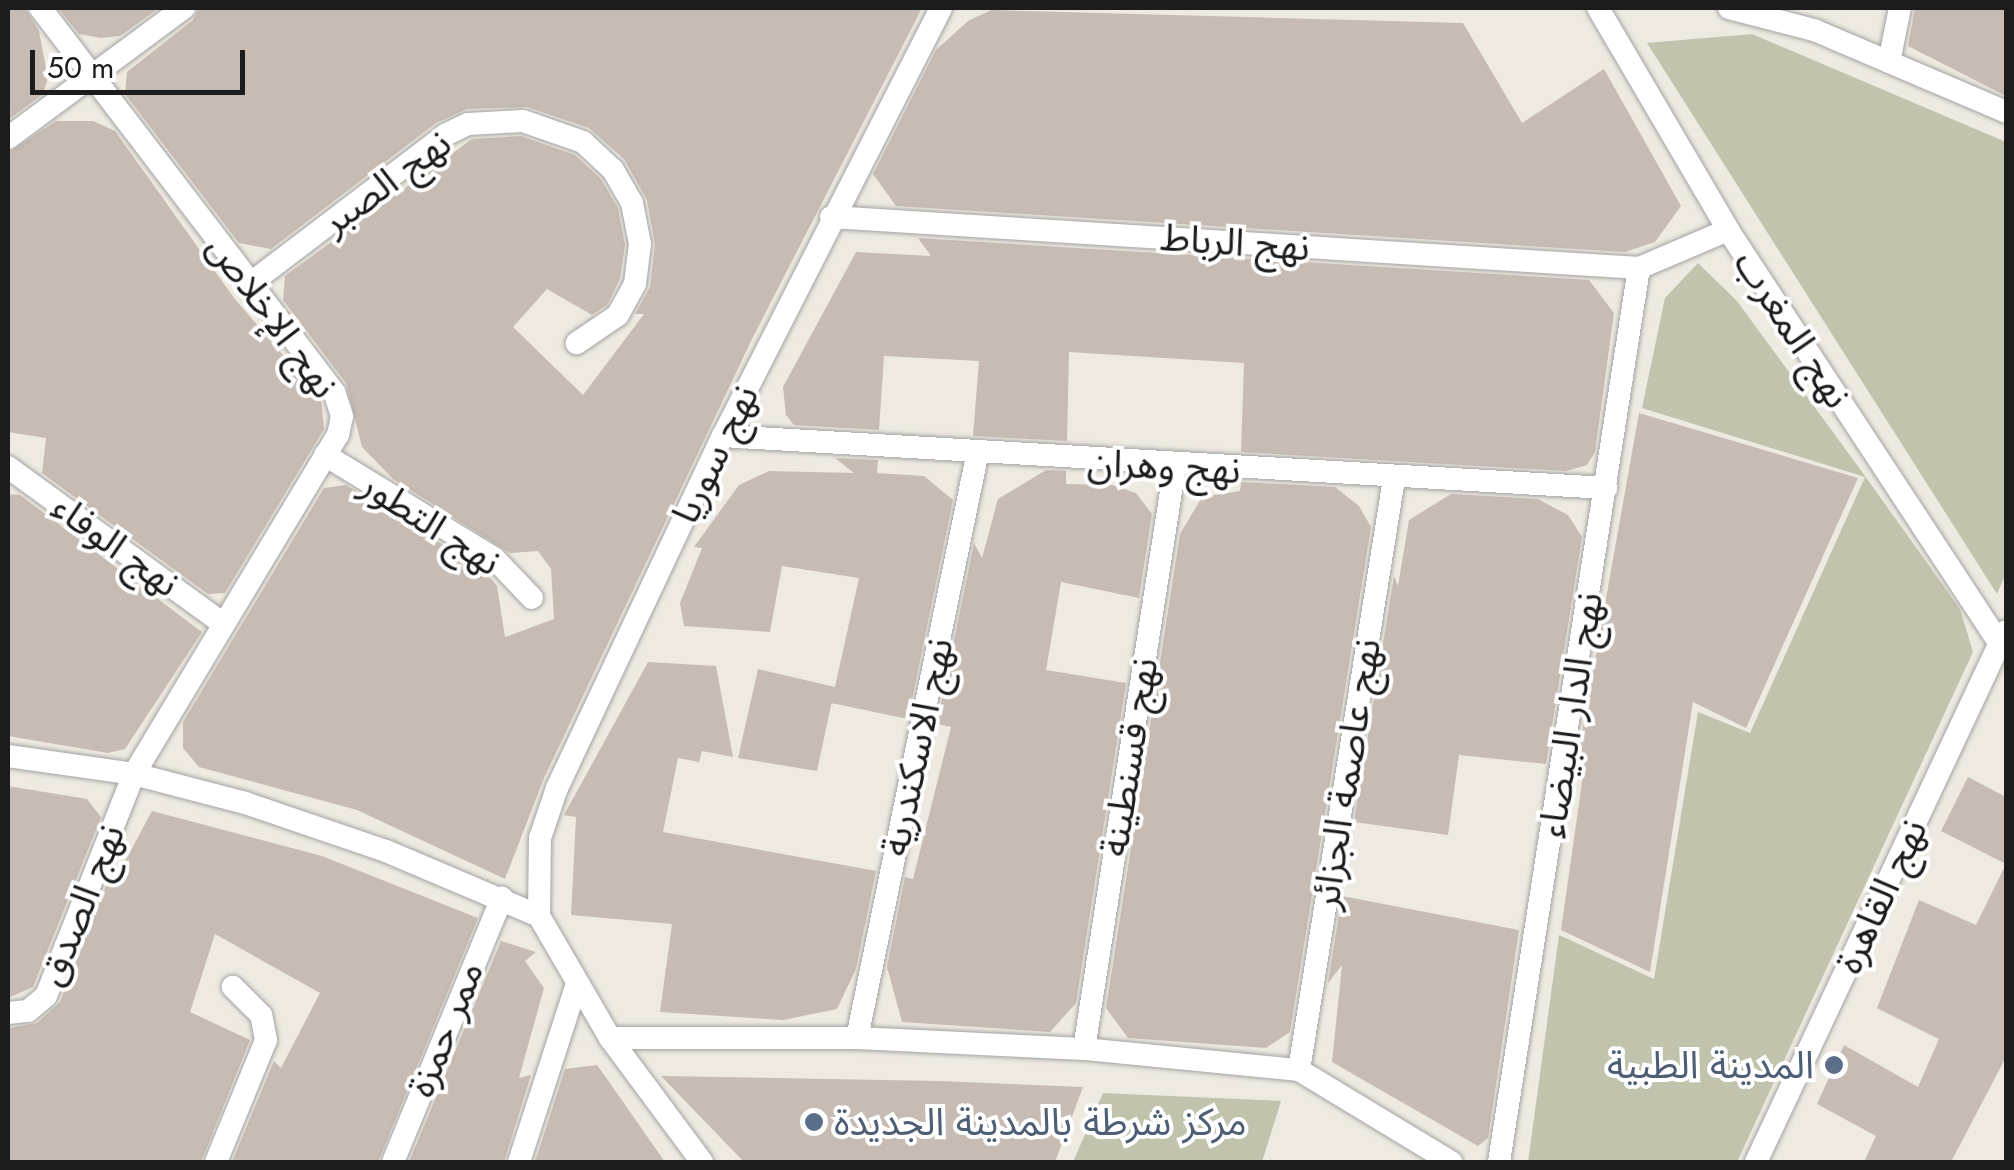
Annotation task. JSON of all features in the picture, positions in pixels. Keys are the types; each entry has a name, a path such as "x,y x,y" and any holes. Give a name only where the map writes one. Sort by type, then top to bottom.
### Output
{"street":[{"name":"نهج الإخلاص","path":"40,8 339,400 342,423 134,774"},
{"path":"8,138 184,8"},
{"name":"نهج سوريا","path":"538,916 540,838 556,788 723,436 941,8"},
{"name":"نهج المغرب","path":"1598,8 1728,230 2003,636"},
{"path":"1729,8 1814,30 2006,112"},
{"path":"1889,62 1900,8"},
{"name":"نهج الصبر","path":"251,283 445,135 468,124 522,121 583,142 613,170 632,202 640,244 635,284 607,325 576,343"},
{"name":"نهج الرباط","path":"831,218 1639,268"},
{"path":"1639,268 1728,230"},
{"name":"نهج الدار البيضاء","path":"1499,1162 1639,268"},
{"name":"نهج وهران","path":"723,436 977,456 1606,488"},
{"name":"نهج التطور","path":"325,455 494,558 532,598"},
{"name":"نهج الاسكندرية","path":"857,1038 977,456"},
{"name":"نهج قسنطينة","path":"1084,1049 1175,466"},
{"name":"نهج الوفاء","path":"8,467 224,624"},
{"name":"نهج عاصمة الجزائر","path":"1299,1070 1394,479"},
{"name":"نهج القاهرة","path":"1756,1162 2003,636"},
{"path":"8,756 134,774 316,825 502,898 538,916 610,1038 702,1162"},
{"name":"نهج الصدق","path":"8,1013 28,1011 46,996 134,774"},
{"name":"ممر حمزة","path":"392,1162 502,898"},
{"path":"519,1162 577,984"},
{"path":"216,1162 266,1040 261,1015 232,987"},
{"path":"610,1038 857,1038 1084,1049 1299,1070 1451,1162"}],"shaded area":[{"path":"1752,34 2006,142 2006,573 1997,594 1647,43"},
{"path":"1698,263 1737,301 1865,476 1960,609 1973,652 1737,1162 1528,1162 1559,935 1654,979 1698,712 1750,733 1865,477 1642,408 1665,298"},
{"path":"1103,1093 1281,1101 1262,1162 1073,1162"}],"building":[{"path":"8,8 25,8 39,31 48,78 43,94 8,120"},
{"path":"58,8 159,8 120,36 101,38 79,34"},
{"path":"199,8 922,8 752,339 544,778 505,879 357,810 199,767 183,748 183,722 324,488 346,485 484,570 497,586 505,637 554,619 551,569 538,551 510,553 393,479 362,447 346,383 283,300 285,276 472,139 521,136 575,155 601,179 618,208 625,245 620,279 607,305 592,315 547,289 513,327 583,395 644,314 635,314 650,287 655,245 647,200 624,159 589,128 527,107 467,109 436,123 271,249 239,243 125,94 127,72 193,20"},
{"path":"1915,8 2006,8 2006,96 1908,46"},
{"path":"991,10 1463,23 1522,123 1604,69 1681,206 1655,242 1625,252 896,206 873,174 936,50 968,21"},
{"path":"56,121 93,121 115,131 234,298 321,399 324,429 225,593 208,594 42,473 46,438 8,432 8,153"},
{"path":"918,238 1589,280 1614,313 1595,452 1587,465 1566,471 1241,452 1244,363 1069,352 1067,441 973,436 979,361 884,356 879,430 794,425 786,415 783,387 856,252 931,256"},
{"path":"1639,413 1858,478 1746,728 1693,702 1650,972 1561,930 1584,768 1576,767"},
{"path":"835,458 878,460 877,473 924,476 953,500 908,719 831,703 817,771 738,758 758,669 835,687 859,578 782,566 770,632 684,626 680,603 702,548 694,547 739,485 769,471 854,473"},
{"path":"1046,470 1066,471 1066,484 1112,485 1136,493 1152,514 1139,598 1061,582 1046,670 1126,683 1076,1003 1050,1032 902,1022 887,967 905,877 913,879 951,727 937,724 974,543 982,558 998,499"},
{"path":"1241,482 1335,487 1359,506 1371,527 1290,1032 1266,1048 1128,1038 1106,1008 1180,534 1202,497 1240,491"},
{"path":"8,494 20,495 202,632 125,749 108,753 8,736"},
{"path":"1451,494 1538,499 1568,515 1582,537 1546,764 1459,755 1448,835 1354,822 1394,576 1398,586 1409,520"},
{"path":"648,662 716,666 733,757 702,751 699,762 678,758 663,832 876,871 856,969 837,1009 783,1020 660,1012 672,924 571,915 576,817 564,815"},
{"path":"1968,777 2006,797 2006,864 1941,831"},
{"path":"8,786 87,799 101,817 33,987 8,998"},
{"path":"152,811 322,856 478,918 378,1162 232,1162 274,1061 281,1068 320,993 215,934 190,1012 250,1040 201,1162 8,1162 8,1028 37,1023 60,1002 112,871 114,882"},
{"path":"2006,864 2006,1057 1951,1162 1864,1162 1876,1136 1817,1104 1844,1045 1918,1087 1939,1039 1877,1008 1919,900 1976,925"},
{"path":"1342,896 1519,930 1488,1138 1478,1146 1332,1062 1342,965 1328,983"},
{"path":"501,941 536,952 525,961 544,988 519,1078 531,1075 504,1162 409,1162"},
{"path":"597,1065 665,1162 535,1162 565,1069"},
{"name":"مركز شرطة بالمدينة الجديدة","path":"661,1076 1083,1087 1055,1162 744,1162"}],"place":[{"name":"المدينة الطبية","path":"1834,1065"},
{"name":"مركز شرطة بالمدينة الجديدة","path":"814,1122"}]}
